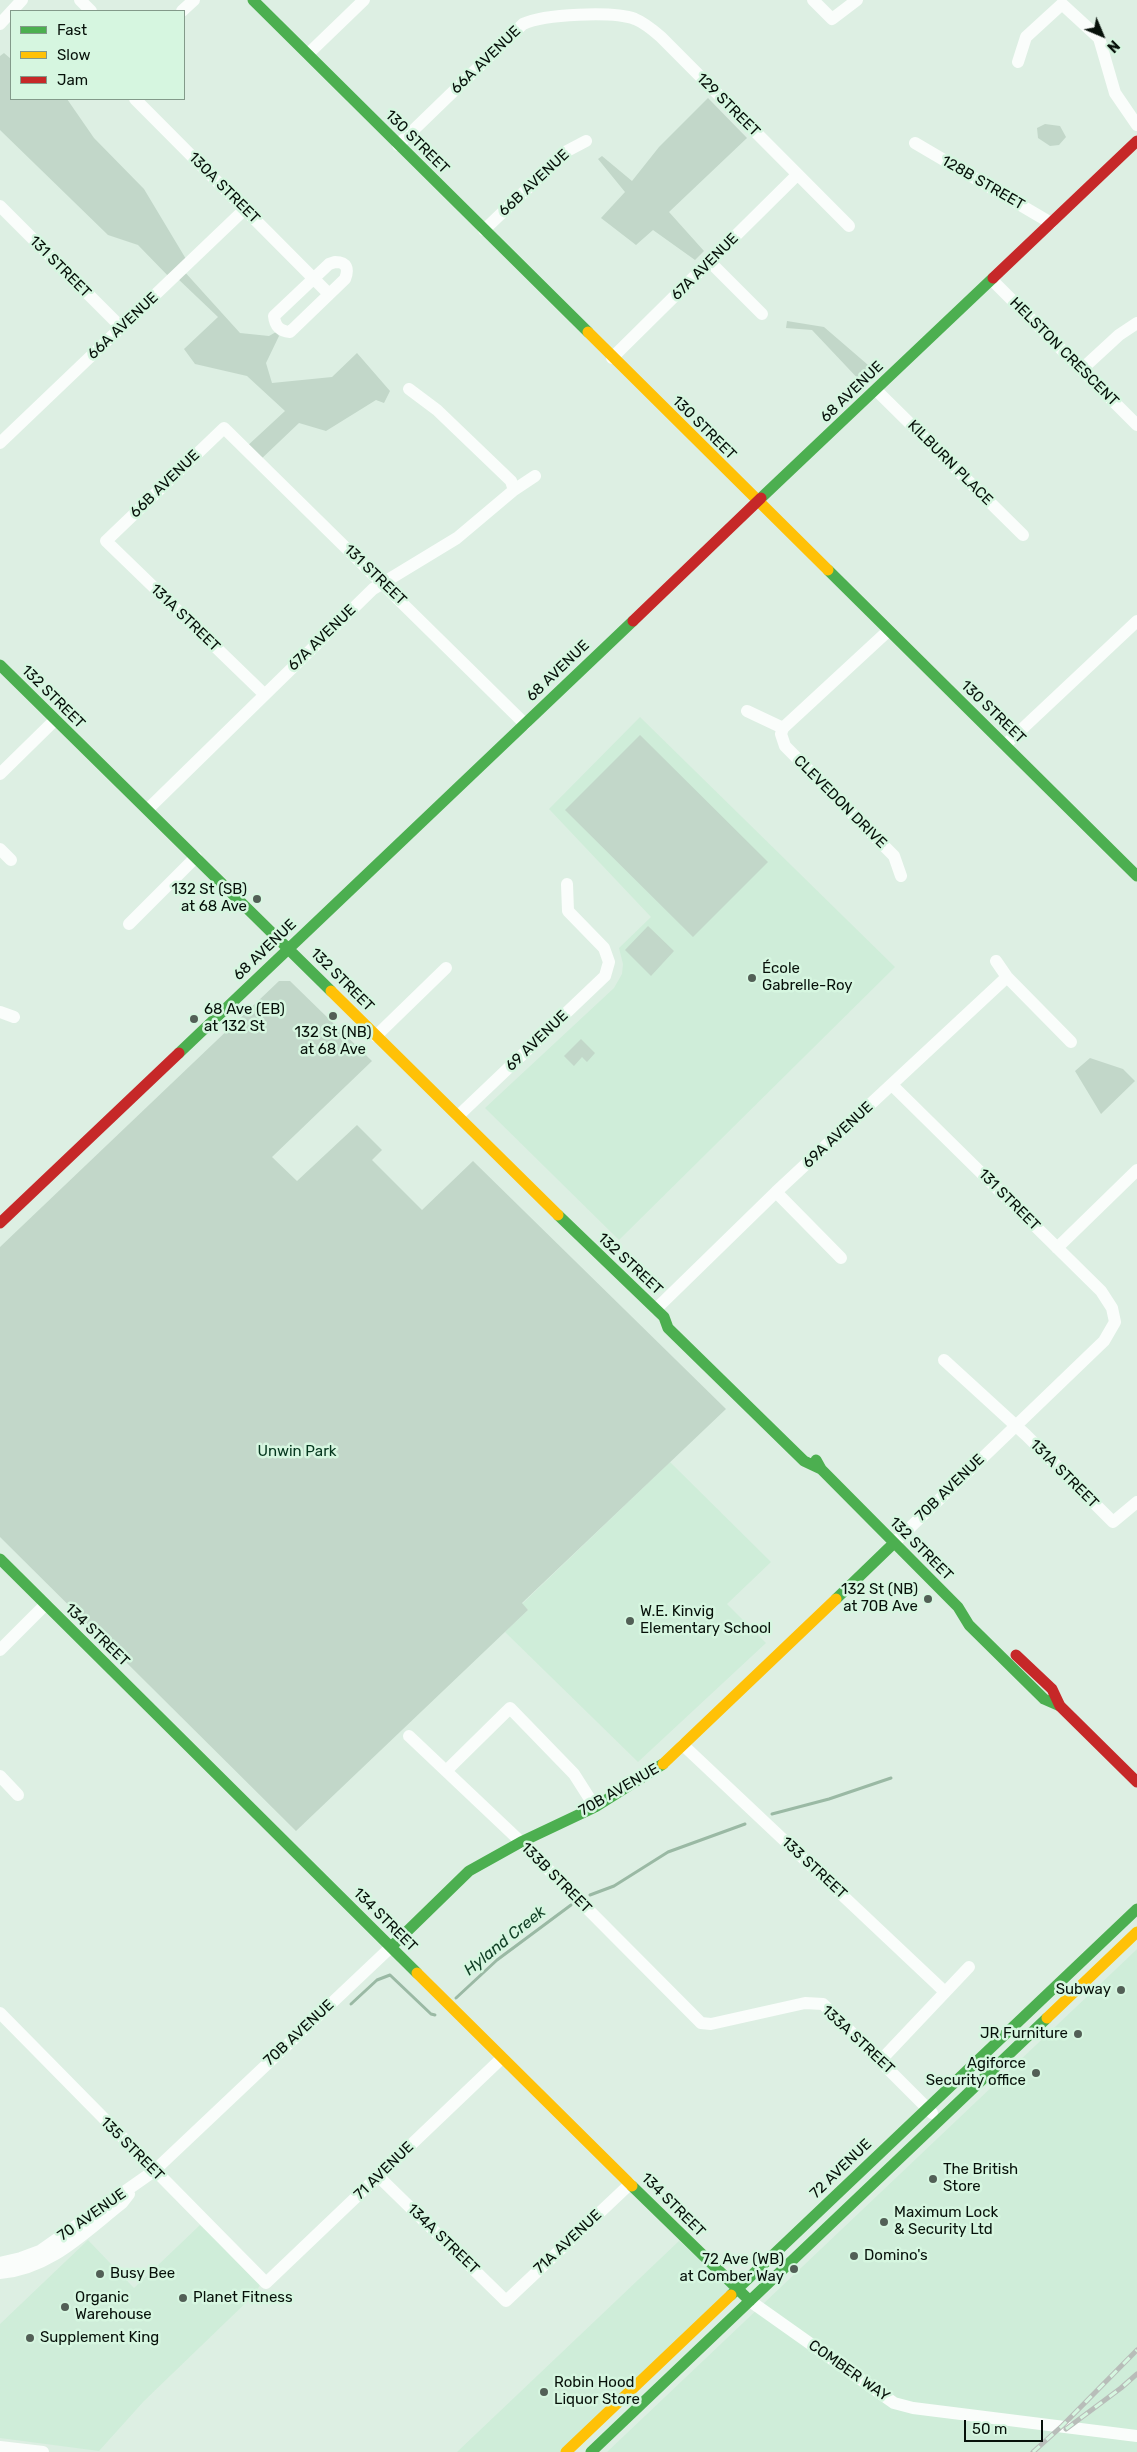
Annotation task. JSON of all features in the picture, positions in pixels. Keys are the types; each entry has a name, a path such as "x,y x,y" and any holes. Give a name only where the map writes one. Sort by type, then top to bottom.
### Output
{"street":[{"path":"13,10 22,0"},
{"path":"80,0 90,10"},
{"path":"183,10 194,0"},
{"name":"130 STREET","path":"253,0 612,358 1137,876"},
{"path":"308,54 364,0"},
{"path":"813,0 832,20 857,0"},
{"path":"1018,62 1026,37 1062,4 1099,38 1115,92 1137,125"},
{"path":"0,24 10,13"},
{"name":"66A AVENUE","path":"398,145 524,24 543,18 592,16"},
{"name":"129 STREET","path":"592,16 624,16 651,28 849,226"},
{"name":"130A STREET","path":"135,100 330,294"},
{"name":"66B AVENUE","path":"484,230 567,151 586,141"},
{"name":"68 AVENUE","path":"0,1223 1137,142"},
{"name":"128B STREET","path":"915,143 1051,223"},
{"name":"67A AVENUE","path":"612,358 797,175"},
{"name":"131 STREET","path":"0,206 121,327"},
{"name":"66A AVENUE","path":"0,443 245,209"},
{"path":"341,262 346,265 348,272 345,279 330,294 290,332 280,330 275,323 274,316 329,264 341,262"},
{"path":"710,262 762,314"},
{"name":"HELSTON CRESCENT","path":"992,280 1137,425"},
{"path":"1081,370 1119,335 1137,323"},
{"path":"410,389 437,410 512,486"},
{"name":"KILBURN PLACE","path":"876,390 1024,535"},
{"name":"66B AVENUE","path":"106,541 224,428"},
{"name":"131 STREET","path":"224,428 525,724"},
{"name":"67A AVENUE","path":"148,809 264,694 382,582 457,538 512,486 535,476"},
{"name":"131A STREET","path":"106,541 264,694"},
{"path":"1005,745 1137,621"},
{"path":"748,711 783,728 888,631"},
{"name":"132 STREET","path":"0,665 660,1313 676,1320 812,1453 821,1469 894,1543 958,1607 976,1616 1052,1689 1060,1706 1137,1782"},
{"path":"0,774 55,720"},
{"name":"CLEVEDON DRIVE","path":"783,728 781,734 785,746 894,856 901,876"},
{"path":"0,849 11,860"},
{"path":"130,924 196,857"},
{"name":"69 AVENUE","path":"458,1116 605,976 609,962 604,948 568,911 567,884"},
{"path":"996,961 1007,977 1071,1042"},
{"path":"376,1036 446,968"},
{"name":"69A AVENUE","path":"660,1313 776,1192 1007,977"},
{"path":"0,1012 14,1017"},
{"name":"131 STREET","path":"892,1085 1101,1291 1112,1308 1115,1322"},
{"path":"1057,1248 1137,1170"},
{"path":"776,1192 841,1258"},
{"name":"70B AVENUE","path":"138,2183 154,2171 391,1947 464,1875 521,1842 595,1806 657,1770 1104,1341 1115,1322"},
{"name":"131A STREET","path":"944,1360 1113,1522 1137,1502"},
{"name":"134 STREET","path":"0,1559 502,2058 750,2301"},
{"path":"0,1650 45,1605"},
{"path":"446,1771 510,1708 574,1774 595,1806"},
{"name":"133B STREET","path":"409,1736 521,1842 701,2023"},
{"name":"133 STREET","path":"683,1745 945,1992"},
{"path":"0,1776 18,1795"},
{"name":"72 AVENUE","path":"566,2452 1137,1909"},
{"path":"591,2452 1137,1932"},
{"path":"881,2060 969,1967"},
{"name":"133A STREET","path":"701,2023 711,2024 805,2003 820,2004 881,2060 939,2120"},
{"name":"135 STREET","path":"0,2012 266,2283"},
{"name":"71 AVENUE","path":"266,2283 502,2058"},
{"name":"134A STREET","path":"379,2177 506,2301"},
{"name":"70 AVENUE","path":"0,2262 21,2258 40,2251 138,2183"},
{"name":"70 AVENUE","path":"0,2273 29,2268 50,2258 122,2203 138,2183"},
{"name":"71A AVENUE","path":"506,2301 630,2184"},
{"name":"COMBER WAY","path":"750,2301 894,2403 914,2408 1137,2436"},
{"path":"0,2447 43,2452"}],"shaded area":[{"name":"École Gabrelle-Roy","path":"640,717 895,967 619,1240 485,1108 614,988 622,974 623,964 619,948 651,917 549,809"},
{"name":"W.E. Kinvig Elementary School","path":"670,1462 771,1562 727,1604 766,1643 638,1762 505,1632 528,1610 522,1604"},
{"path":"1137,1949 1137,2452 607,2452 1134,1952"},
{"path":"200,2225 261,2283 255,2294 144,2401 99,2451 0,2438 0,2324 88,2240 134,2288"},
{"path":"679,2241 733,2288 560,2452 457,2452"}],"green space":[{"path":"4,53 10,58 10,100 68,100 94,138 144,189 189,264 183,270 240,333 269,336 276,332 279,336 266,363 272,383 332,377 357,353 390,391 384,403 376,400 326,431 299,423 258,462 245,448 285,411 247,376 195,364 184,349 218,317 176,277 172,280 138,245 108,235 0,130 0,56"},
{"path":"708,98 747,138 669,212 704,251 695,260 653,230 636,245 601,218 625,192 598,159 602,156 632,181 659,147"},
{"path":"1045,124 1060,126 1066,137 1059,145 1050,146 1038,138 1037,128"},
{"path":"787,321 824,327 875,371 863,384 812,330 786,328"},
{"path":"640,735 768,862 693,937 565,810"},
{"path":"648,926 674,951 651,976 625,950"},
{"name":"Unwin Park","path":"279,981 290,981 372,1061 272,1157 297,1181 357,1125 382,1150 372,1160 422,1210 473,1161 726,1409 522,1603 528,1610 296,1831 0,1537 0,1247"},
{"path":"581,1039 595,1053 587,1062 582,1057 574,1066 564,1056"},
{"path":"1090,1058 1123,1069 1135,1081 1101,1114 1075,1071"}],"waterway":[{"name":"Hyland Creek","path":"772,1814 829,1799 891,1778"},
{"name":"Hyland Creek","path":"590,1895 614,1886 668,1852 745,1824"},
{"name":"Hyland Creek","path":"456,1998 497,1960 571,1905"},
{"name":"Hyland Creek","path":"351,2004 377,1980 390,1975 431,2014 435,2015"}],"railway":[{"path":"1033,2452 1062,2426 1137,2350"},
{"path":"1066,2429 1137,2374"}],"traffic: fast":[{"path":"253,0 588,332"},
{"path":"761,498 993,278"},
{"path":"828,570 1137,876"},
{"path":"179,1053 633,621"},
{"path":"0,665 331,991"},
{"path":"558,1215 664,1317 668,1328 804,1461 821,1469"},
{"path":"816,1460 821,1469 958,1607 969,1625 1044,1699 1060,1706"},
{"path":"836,1599 894,1543"},
{"path":"0,1559 417,1973"},
{"path":"391,1947 469,1871 521,1842 595,1807 663,1764"},
{"path":"731,2295 1137,1909"},
{"path":"591,2452 1047,2018"},
{"path":"632,2186 750,2301"}],"traffic: slow":[{"path":"588,332 828,570"},
{"path":"331,991 558,1215"},
{"path":"663,1764 836,1599"},
{"path":"1047,2018 1137,1932"},
{"path":"417,1973 632,2186"},
{"path":"566,2452 731,2295"}],"traffic: jam":[{"path":"993,278 1137,141"},
{"path":"633,621 761,498"},
{"path":"0,1223 179,1053"},
{"path":"1016,1655 1052,1689 1060,1706 1137,1782"}],"place":[{"name":"132 St (SB) at 68 Ave","path":"257,899"},
{"name":"École Gabrelle-Roy","path":"752,978"},
{"name":"132 St (NB) at 68 Ave","path":"333,1016"},
{"name":"68 Ave (EB) at 132 St","path":"194,1019"},
{"name":"132 St (NB) at 70B Ave","path":"928,1599"},
{"name":"W.E. Kinvig Elementary School","path":"630,1621"},
{"name":"Subway","path":"1121,1990"},
{"name":"JR Furniture","path":"1078,2034"},
{"name":"Agiforce Security office","path":"1036,2073"},
{"name":"The British Store","path":"933,2179"},
{"name":"Maximum Lock & Security Ltd","path":"884,2222"},
{"name":"Domino's","path":"854,2256"},
{"name":"72 Ave (WB) at Comber Way","path":"794,2269"},
{"name":"Busy Bee","path":"100,2274"},
{"name":"Planet Fitness","path":"183,2298"},
{"name":"Organic Warehouse","path":"65,2307"},
{"name":"Supplement King","path":"30,2338"},
{"name":"Robin Hood Liquor Store","path":"544,2392"}]}
